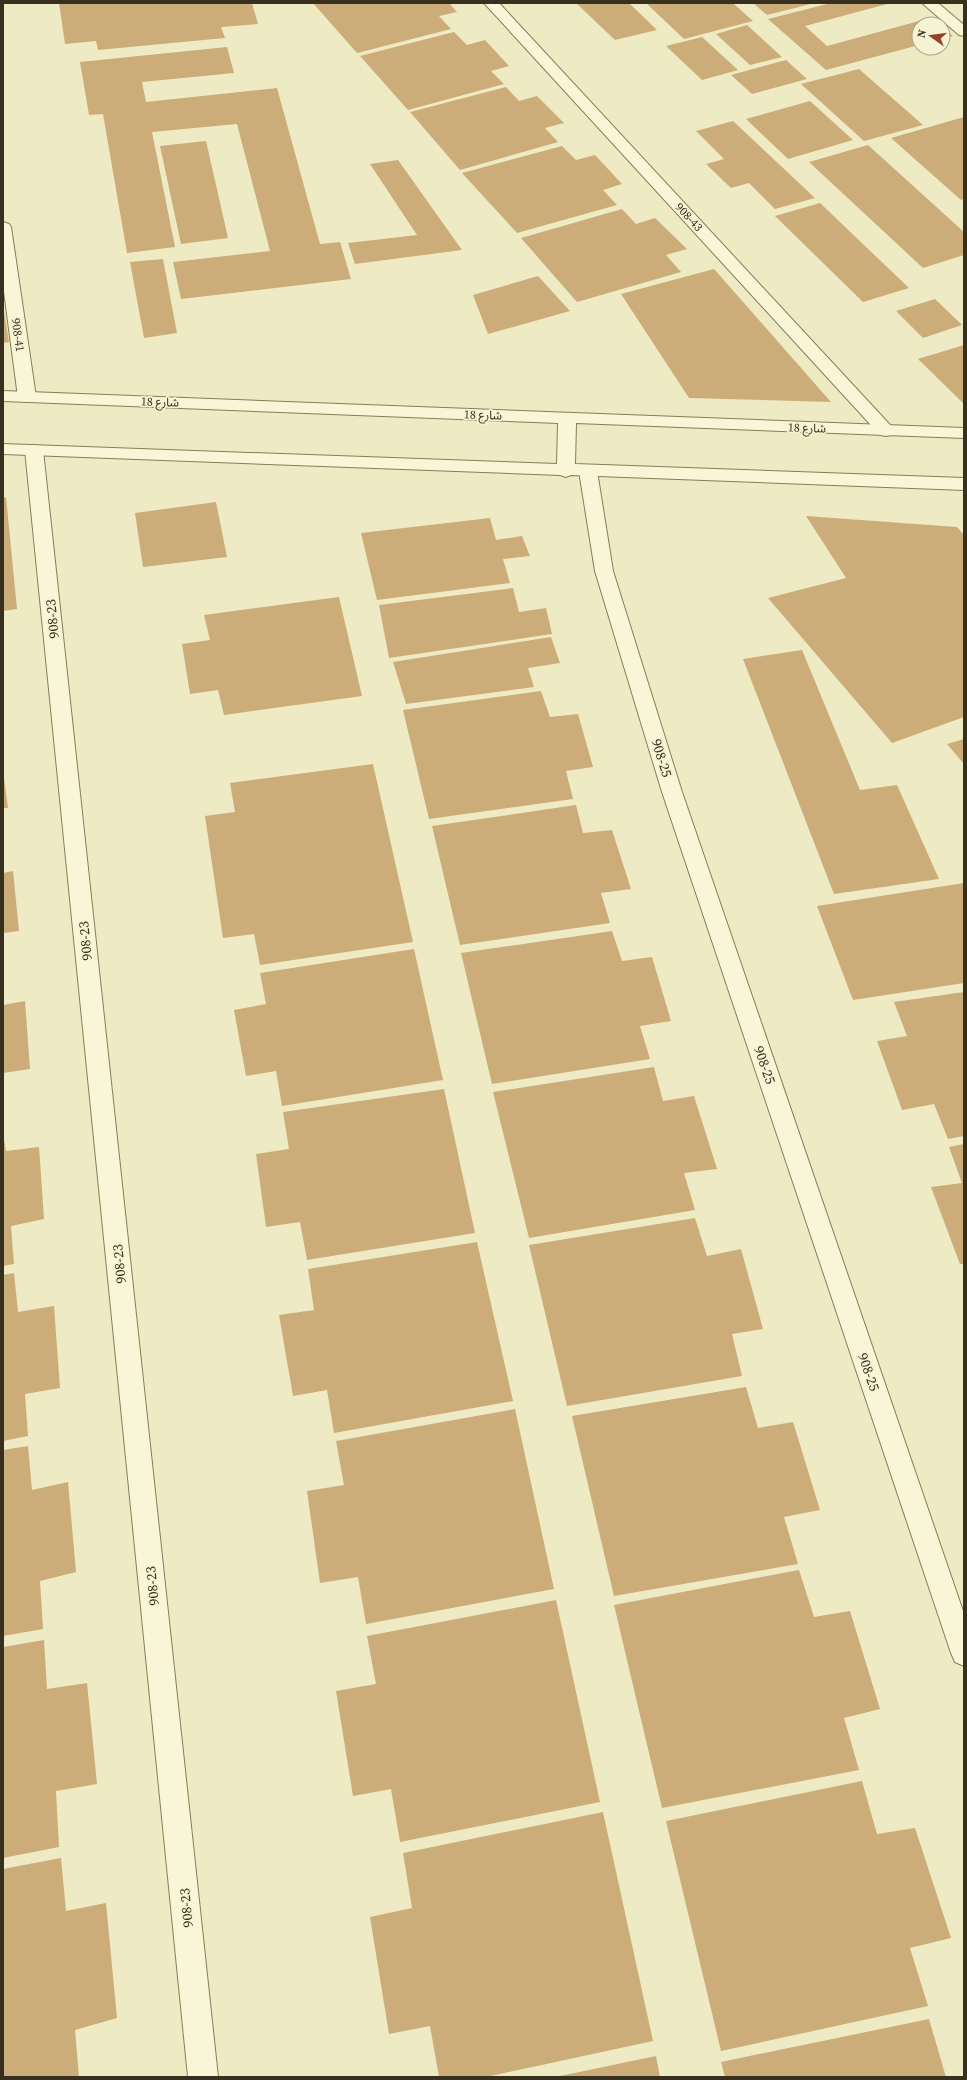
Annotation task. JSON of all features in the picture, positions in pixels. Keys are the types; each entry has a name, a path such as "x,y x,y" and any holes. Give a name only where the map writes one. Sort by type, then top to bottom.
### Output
{"street":[{"name":"908-43","path":"491,3 886,431"},
{"path":"929,3 964,32"},
{"name":"908-41","path":"3,227 27,396"},
{"name":"شارع 18","path":"3,396 567,419 964,433"},
{"path":"566,470 567,419"},
{"path":"3,449 588,472 964,484"},
{"name":"908-23","path":"34,450 203,2077"},
{"name":"908-25","path":"588,472 604,570 672,792 964,1653"}],"building":[{"path":"59,3 252,3 258,24 221,27 225,38 98,50 96,41 65,44"},
{"path":"313,3 449,3 457,12 439,16 451,29 357,53"},
{"path":"576,3 629,3 657,30 615,40"},
{"path":"646,3 733,3 753,21 684,39"},
{"path":"753,3 809,3 811,4 767,15"},
{"path":"831,3 891,3 805,26 827,46 911,23 911,47 826,70 768,19"},
{"path":"747,25 782,57 750,65 716,34"},
{"path":"454,32 467,45 485,40 509,66 491,71 504,84 408,110 360,56"},
{"path":"702,37 738,70 702,80 666,46"},
{"path":"227,47 234,73 142,82 146,102 277,88 320,244 340,242 351,279 181,299 173,262 270,251 237,124 152,132 175,247 127,253 103,114 89,115 80,62"},
{"path":"786,60 807,79 752,94 731,75"},
{"path":"859,69 923,125 864,141 801,84"},
{"path":"506,87 519,101 537,96 564,123 545,128 558,142 460,170 410,112"},
{"path":"810,101 853,140 788,159 746,119"},
{"path":"964,117 964,199 961,200 891,138"},
{"path":"733,121 815,198 775,209 749,183 731,188 706,164 724,159 696,131"},
{"path":"206,141 228,238 181,244 160,146"},
{"path":"868,145 964,232 964,255 923,268 809,162"},
{"path":"562,146 576,160 595,155 622,184 603,190 617,205 517,233 462,173"},
{"path":"398,160 462,250 355,264 348,243 417,235 370,164"},
{"path":"820,203 909,288 863,302 775,216"},
{"path":"622,209 636,224 655,218 687,249 666,255 681,272 577,302 521,238"},
{"path":"163,259 177,333 144,338 130,262"},
{"path":"714,269 831,402 689,398 621,294"},
{"path":"538,276 570,311 488,334 473,295"},
{"path":"935,299 962,325 923,338 896,311"},
{"path":"3,306 9,342 3,343"},
{"path":"964,345 964,404 918,359"},
{"path":"6,497 17,609 3,611 3,498"},
{"path":"216,502 227,557 143,567 135,513"},
{"path":"806,516 957,527 964,535 964,717 892,743 768,598 846,578"},
{"path":"490,518 496,540 522,536 530,556 503,559 510,583 377,600 361,533"},
{"path":"513,588 519,612 546,608 552,634 389,658 379,605"},
{"path":"339,597 362,696 224,715 218,690 190,694 182,644 210,640 204,615"},
{"path":"551,637 560,663 528,668 534,687 406,704 393,662"},
{"path":"802,650 860,790 897,785 939,879 834,894 743,659"},
{"path":"541,691 550,717 578,714 593,767 566,771 573,799 429,819 403,710"},
{"path":"964,739 964,764 947,744"},
{"path":"373,764 413,942 260,965 254,934 223,938 205,816 235,812 230,783"},
{"path":"3,770 8,808 3,808"},
{"path":"576,805 583,833 612,830 631,889 601,893 610,923 460,945 432,826"},
{"path":"13,871 19,931 3,933 3,873"},
{"path":"964,883 964,983 853,1000 817,906"},
{"path":"612,931 622,961 652,957 671,1021 640,1026 650,1059 492,1084 461,953"},
{"path":"414,949 443,1080 282,1106 276,1071 246,1076 234,1010 266,1004 260,973"},
{"path":"964,992 964,1136 948,1139 934,1104 902,1110 877,1041 907,1036 894,1002"},
{"path":"25,1001 30,1069 3,1073 3,1005"},
{"path":"654,1067 663,1101 694,1096 717,1169 684,1173 695,1210 529,1238 493,1092"},
{"path":"444,1089 475,1233 307,1260 300,1222 266,1227 256,1154 289,1149 283,1112"},
{"path":"3,1134 6,1151 39,1147 44,1219 11,1226 14,1264 3,1266"},
{"path":"964,1144 964,1264 960,1264 931,1187 962,1183 949,1147"},
{"path":"695,1218 707,1256 741,1249 763,1329 732,1334 742,1376 567,1406 529,1245"},
{"path":"477,1242 513,1401 334,1433 327,1390 293,1396 279,1315 314,1310 308,1269"},
{"path":"14,1273 18,1312 54,1306 60,1388 25,1394 28,1436 3,1441 3,1275"},
{"path":"746,1387 758,1428 793,1422 820,1510 784,1517 798,1564 614,1596 572,1416"},
{"path":"515,1409 554,1589 366,1624 358,1577 320,1583 307,1491 344,1485 336,1441"},
{"path":"28,1446 32,1490 68,1482 76,1572 40,1581 43,1629 3,1636 3,1450"},
{"path":"799,1570 814,1617 850,1611 880,1709 844,1718 859,1770 662,1808 614,1605"},
{"path":"556,1600 600,1802 400,1842 391,1789 353,1796 336,1691 376,1684 367,1636"},
{"path":"44,1640 47,1689 87,1683 97,1784 56,1791 59,1847 3,1858 3,1647"},
{"path":"862,1781 877,1834 915,1828 951,1938 910,1948 928,2006 721,2051 666,1821"},
{"path":"603,1812 653,2041 486,2077 439,2077 430,2026 389,2034 370,1917 412,1908 403,1853"},
{"path":"61,1858 66,1911 106,1903 117,2018 75,2030 79,2077 3,2077 3,1869"},
{"path":"929,2019 946,2077 725,2077 721,2062"},
{"path":"656,2056 660,2077 560,2077 560,2076"}]}
